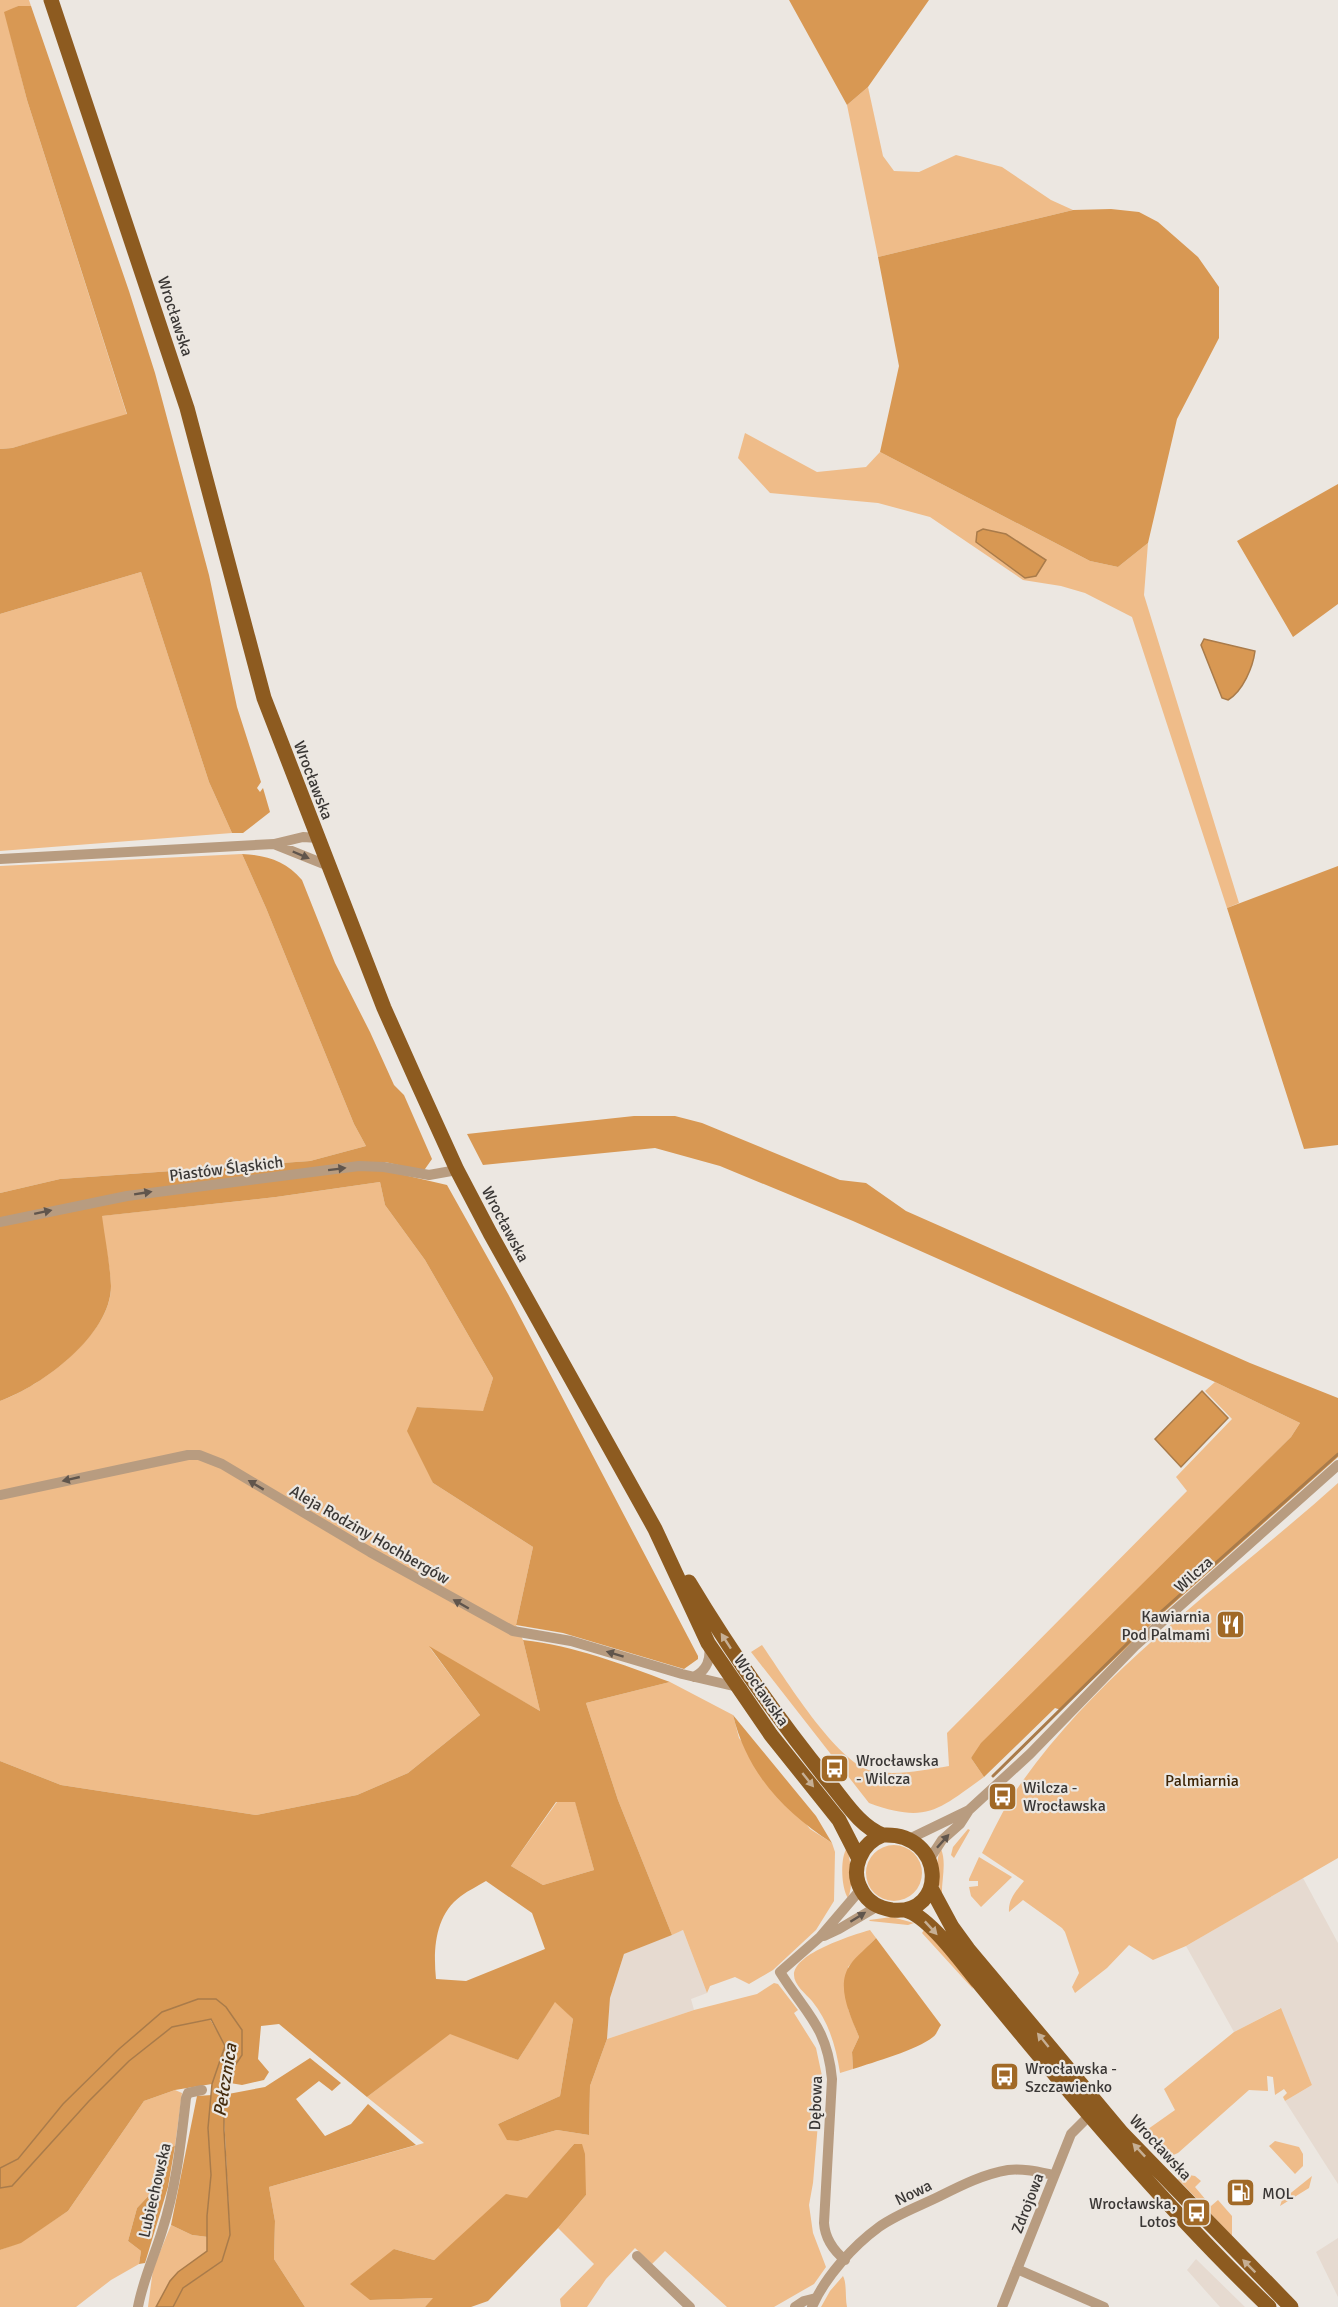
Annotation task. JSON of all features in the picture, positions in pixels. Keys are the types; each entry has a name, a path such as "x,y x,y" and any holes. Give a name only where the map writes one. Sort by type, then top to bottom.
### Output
{"main road":[{"name":"Wrocławska","path":"51,0 187,408 264,698 384,1008 457,1170 590,1416 655,1529 730,1648 782,1724 854,1812 870,1828 883,1835"},
{"name":"Wrocławska","path":"655,1529 708,1643 731,1686 839,1820 859,1859"},
{"path":"883,1835 897,1835 909,1839 921,1846 929,1860 931,1888 919,1904 905,1910 878,1906 867,1898 861,1889 857,1870 859,1859 867,1845 883,1835"},
{"name":"Wrocławska","path":"931,1888 952,1927 968,1948 1094,2100 1197,2212 1291,2307"},
{"name":"Wrocławska","path":"905,1910 916,1914 954,1952 1089,2116 1150,2184 1269,2307"}],"street":[{"path":"0,859 274,844 303,837 318,838"},
{"path":"274,844 329,866"},
{"name":"Piastów Śląskich","path":"0,1222 148,1192 359,1166 384,1167 429,1175 457,1170"},
{"name":"Aleja Rodziny Hochbergów","path":"0,1495 188,1455 199,1455 222,1464 370,1552 513,1631 571,1641 731,1686"},
{"name":"Wilcza","path":"929,1860 942,1840 960,1824 969,1810 1029,1754 1135,1646 1338,1465"},
{"path":"694,1677 700,1674 709,1662 708,1643"},
{"path":"731,1686 747,1689 782,1724"},
{"name":"Wilcza","path":"909,1839 969,1810"},
{"name":"Dębowa","path":"845,2260 831,2244 825,2232 824,2223 831,2064 821,2030 780,1972 820,1937 861,1889"},
{"name":"Dębowa","path":"820,1937 839,1929 878,1906"},
{"name":"Lubiechowska","path":"138,2307 145,2278 163,2230 173,2188 186,2098 188,2093 202,2090"},
{"name":"Zdrojowa","path":"1002,2307 1071,2134 1089,2116"},
{"name":"Nowa","path":"814,2302 845,2260 880,2226 963,2184 1011,2170 1054,2175"},
{"path":"637,2256 690,2307"},
{"path":"1017,2269 1104,2307"},
{"path":"795,2307 804,2301 814,2302"}],"shaded area":[{"path":"1303,1878 1338,1943 1338,2184 1285,2101 1312,2085 1280,2008 1234,2032 1186,1946"},
{"path":"683,1930 707,1993 691,1999 694,2010 607,2039 610,1998 624,1954"},
{"path":"1338,2238 1338,2297 1316,2252"},
{"path":"1196,2259 1245,2307 1220,2307 1187,2270"}],"green space":[{"path":"0,0 29,0 31,6 18,6 5,13 27,100 127,415 12,448 0,449"},
{"path":"789,0 929,0 868,87 847,105"},
{"path":"18,6 31,6 155,373 209,575 237,707 261,782 257,788 260,792 263,788 270,812 243,833 232,833 209,782 141,572 0,614 0,449 12,448 127,414 27,100 4,12"},
{"path":"868,87 883,156 894,171 919,172 956,155 1002,167 1051,200 1073,210 878,257 847,105"},
{"path":"1111,209 1139,212 1158,222 1198,257 1219,287 1219,338 1177,419 1148,543 1118,567 1090,561 880,452 899,366 878,257 1073,210"},
{"path":"745,433 817,472 866,467 880,452 1090,561 1118,567 1148,543 1144,595 1239,903 1227,908 1132,617 1085,593 1061,586 1023,580 930,517 878,503 770,493 738,458"},
{"path":"1338,484 1338,604 1293,637 1237,541"},
{"path":"141,572 209,782 232,833 0,851 0,614"},
{"path":"242,854 354,1124 366,1146 310,1161 60,1179 0,1193 0,866"},
{"path":"242,854 275,860 296,873 302,880 335,963 394,1085 404,1095 432,1159 425,1169 420,1170 385,1162 373,1162 391,1172 447,1185 508,1294 698,1656 698,1659 684,1669 563,1633 516,1625 533,1547 433,1483 407,1431 417,1407 483,1411 493,1378 425,1260 385,1205 380,1182 276,1197 102,1216 111,1286 108,1304 100,1323 87,1340 54,1371 17,1394 0,1401 0,1193 60,1179 310,1161 366,1146 354,1124"},
{"path":"1338,866 1338,1145 1304,1149 1227,908"},
{"path":"634,1116 675,1116 702,1123 840,1180 866,1183 906,1211 1250,1363 1338,1398 1338,1457 1163,1613 1061,1710 1055,1708 984,1777 971,1758 981,1743 1291,1437 1300,1423 1215,1382 853,1221 720,1166 655,1148 483,1165 467,1134"},
{"path":"380,1182 385,1205 425,1260 493,1378 483,1412 417,1407 433,1483 533,1547 516,1625 523,1640 540,1711 430,1648 480,1715 408,1773 357,1795 256,1815 61,1785 0,1761 0,1401 35,1384 53,1371 71,1356 100,1322 108,1304 111,1286 101,1216 276,1197"},
{"path":"1215,1382 1300,1423 1291,1437 971,1758 984,1777 943,1805 919,1813 889,1809 869,1803 751,1652 762,1645 827,1736 858,1765 872,1771 891,1773 949,1766 947,1733 1187,1491 1176,1477 1232,1419 1205,1391"},
{"name":"Palmiarnia","path":"1338,1483 1338,1858 1186,1946 1153,1960 1129,1945 1107,1968 1075,1993 1072,1987 1079,1973 1065,1932 1023,1900 1009,1912 1011,1899 1024,1881 982,1853 998,1821 1017,1789 1050,1745 1127,1664"},
{"path":"523,1640 580,1651 670,1682 586,1703 618,1800 672,1935 624,1954 610,1998 607,2039 590,2086 589,2135 557,2130 518,2141 507,2140 498,2124 560,2096 573,2019 555,2002 518,2060 450,2034 367,2097 279,2024 261,2026 258,2059 269,2072 264,2080 242,2085 224,2082 242,2055 216,2000 119,2049 63,2104 18,2159 0,2168 0,1761 61,1785 256,1815 357,1795 408,1773 480,1715 429,1646 540,1711","holes":["556,1802 575,1802 594,1870 543,1885 511,1866","486,1881 532,1913 545,1949 466,1981 436,1979 436,1945 446,1913 461,1896"]},
{"path":"670,1682 733,1715 739,1738 810,1829 832,1843 835,1852 834,1901 816,1930 773,1970 749,1984 735,1977 710,1986 707,1993 683,1930 672,1935 618,1800 586,1703"},
{"path":"733,1715 816,1816 832,1843 798,1818 769,1789 747,1755"},
{"path":"575,1801 594,1870 543,1885 511,1866 557,1802"},
{"path":"968,1829 970,1830 954,1858 951,1855 953,1847"},
{"path":"888,1845 900,1845 914,1853 922,1867 920,1884 914,1893 900,1901 888,1901 871,1889 866,1879 866,1867 878,1850"},
{"path":"847,1848 851,1873 848,1898 842,1873 843,1858"},
{"path":"941,1849 944,1866 942,1897 937,1866"},
{"path":"979,1857 1012,1877 981,1907 971,1896 969,1887 978,1886 978,1881 969,1881 969,1879"},
{"path":"892,1917 914,1923 908,1925 869,1920"},
{"path":"870,1930 876,1938 848,1967 848,2009 859,2037 852,2052 853,2069 840,2073 834,2044 827,2026 818,2009 798,1986 794,1975 803,1959 814,1952"},
{"path":"924,1930 966,1974 973,1989 922,1933"},
{"path":"876,1938 941,2025 936,2034 926,2042 853,2069 852,2052 859,2037 846,2001 844,1982 850,1965"},
{"path":"774,1983 778,1984 798,2010 794,2013 816,2048 822,2076 809,2205 813,2233 826,2267 814,2284 774,2307 727,2307 665,2251 652,2264 635,2248 606,2279 587,2307 561,2307 560,2299 594,2264 558,2228 586,2195 574,2144 527,2199 463,2236 434,2260 394,2249 370,2300 434,2298 425,2307 305,2307 274,2259 275,2221 269,2187 424,2143 367,2097 450,2033 518,2060 555,2001 573,2019 560,2096 498,2124 518,2141 557,2130 589,2135 590,2086 607,2039 694,2010 757,1994"},
{"path":"1281,2008 1312,2085 1285,2101 1283,2097 1287,2093 1284,2089 1275,2095 1273,2077 1267,2076 1268,2091 1249,2090 1178,2153 1164,2159 1141,2134 1175,2110 1164,2089 1234,2032"},
{"path":"210,2019 225,2045 212,2084 175,2090 144,2101 68,2211 21,2243 0,2250 0,2188 12,2186 89,2101 129,2061 172,2027"},
{"path":"310,2058 341,2083 332,2091 319,2081 296,2099 325,2136 351,2124 368,2104 416,2145 269,2187 275,2221 274,2259 305,2307 173,2307 183,2288 222,2261 230,2235 223,2095 265,2087"},
{"path":"175,2090 182,2093 175,2146 167,2149 154,2190 137,2208 128,2241 141,2251 139,2264 111,2280 76,2307 0,2307 0,2250 21,2242 68,2211 144,2101"},
{"path":"212,2095 208,2128 211,2175 207,2216 208,2237 192,2235 171,2225 197,2096"},
{"path":"1275,2141 1299,2147 1303,2154 1303,2166 1295,2174 1269,2146"},
{"path":"574,2144 582,2144 585,2154 586,2195 558,2228 488,2301 471,2307 425,2307 433,2298 370,2300 350,2284 394,2249 434,2260 506,2194 527,2198"},
{"path":"175,2146 168,2187 145,2263 139,2264 141,2251 128,2241 137,2208 154,2190 167,2148"},
{"path":"1189,2175 1201,2181 1195,2187 1211,2206 1218,2200 1232,2216 1232,2236 1178,2179"},
{"path":"1312,2176 1309,2188 1280,2206 1282,2200"},
{"path":"171,2225 192,2235 208,2237 207,2252 178,2272 170,2281 156,2307 148,2307 153,2269"},
{"path":"843,2276 847,2307 821,2307 830,2291"}],"water":[{"path":"983,529 1006,534 1046,560 1036,576 1025,578 976,542 977,532"},
{"path":"1204,639 1255,651 1246,678 1238,691 1228,700 1222,698 1201,645"},
{"path":"1202,1391 1228,1418 1181,1467 1155,1439"},
{"name":"Pełcznica","path":"198,1999 216,1999 226,2007 242,2030 242,2055 224,2082 224,2130 230,2235 222,2261 183,2288 173,2307 156,2307 170,2281 178,2272 207,2251 207,2216 211,2175 208,2128 212,2084 225,2046 211,2019 172,2027 129,2061 89,2101 12,2186 0,2188 0,2168 18,2159 63,2104 119,2049 162,2012"}],"waterway":[{"path":"1153,1619 1338,1454"},
{"path":"993,1776 1140,1631"}],"place":[{"name":"Kawiarnia Pod Palmami","path":"1231,1625"},
{"name":"Wrocławska - Wilcza","path":"835,1769"},
{"name":"Wilcza - Wrocławska","path":"1002,1796"},
{"name":"Wrocławska - Szczawienko","path":"1004,2077"},
{"name":"MOL","path":"1241,2193"},
{"name":"Wrocławska, Lotos","path":"1197,2212"}]}
